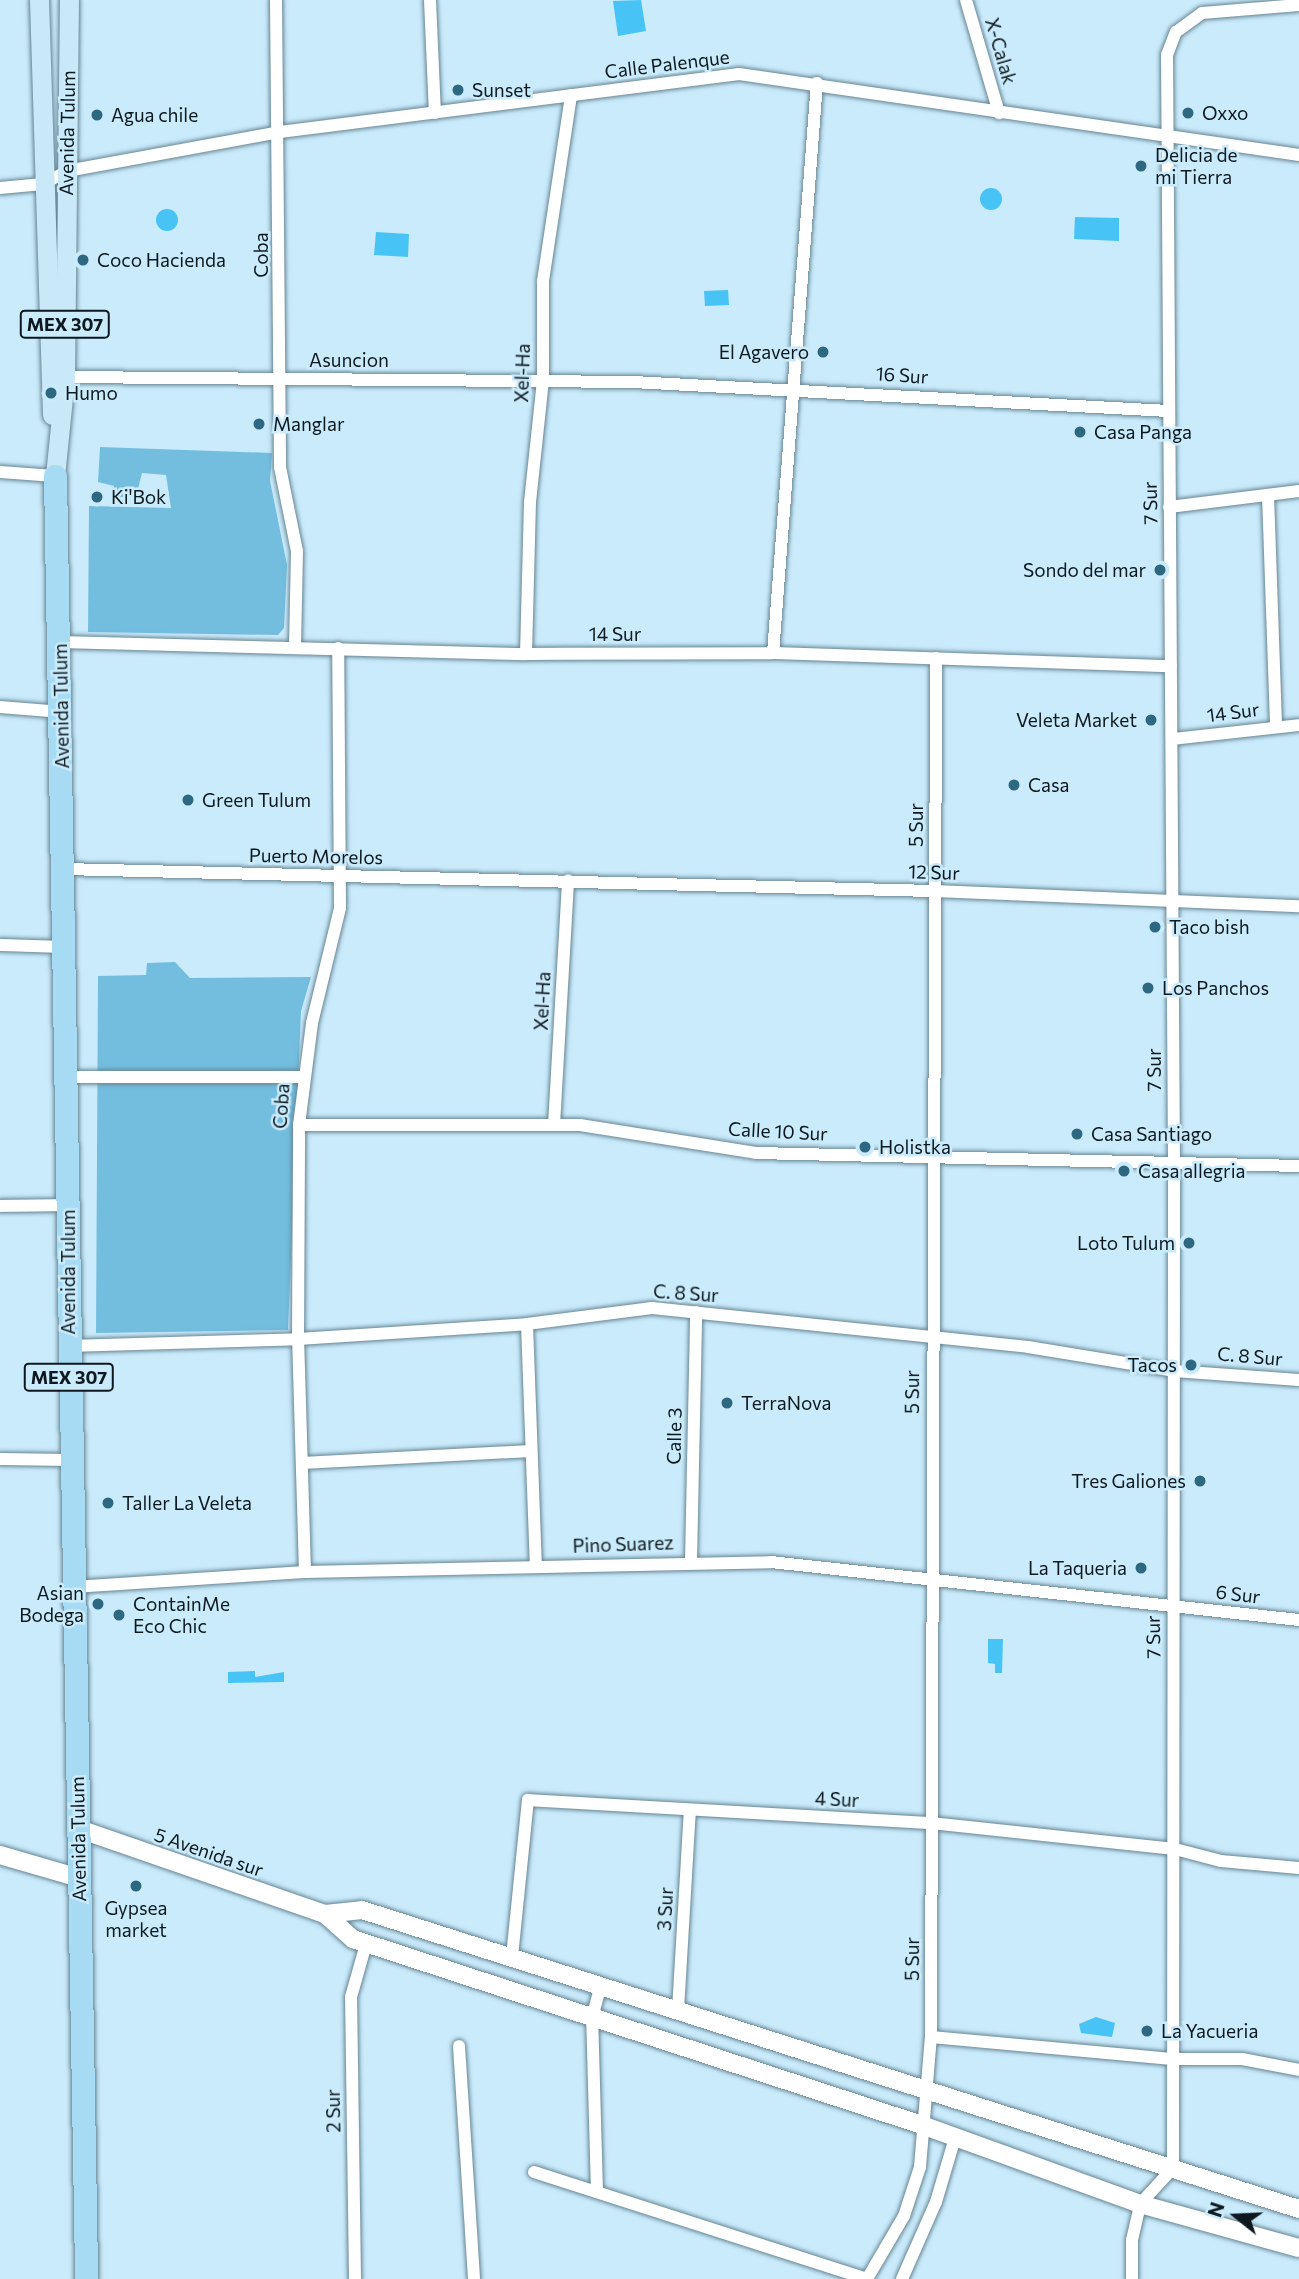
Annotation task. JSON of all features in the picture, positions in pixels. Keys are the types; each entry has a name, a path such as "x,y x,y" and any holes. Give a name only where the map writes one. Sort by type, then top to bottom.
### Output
{"highway":[{"name":"Avenida Tulum","path":"55,476 62,712 68,1346 86,2279"}],"main road":[{"name":"Avenida Tulum","path":"39,0 43,184 55,476"},
{"name":"Avenida Tulum","path":"55,476 65,377 69,0"}],"street":[{"name":"Coba","path":"276,0 280,132 281,484 297,551 295,647"},
{"path":"429,0 435,113"},
{"name":"X-Calak","path":"966,0 999,113"},
{"path":"1201,6 1299,5"},
{"name":"7 Sur","path":"1173,2168 1171,2059 1175,1849 1171,1605 1174,1163 1167,55 1176,32 1201,6"},
{"name":"Calle Palenque","path":"43,184 67,171 280,132 739,74 817,83 1169,140 1299,155"},
{"path":"773,653 790,387 817,83"},
{"name":"Xel-Ha","path":"526,654 530,502 543,381 546,247 571,95"},
{"path":"0,188 43,184"},
{"name":"Asuncion","path":"65,377 633,382"},
{"name":"16 Sur","path":"633,382 790,387 1168,411"},
{"path":"0,472 55,476"},
{"path":"1169,507 1299,491"},
{"path":"1268,495 1276,726"},
{"name":"14 Sur","path":"60,642 526,654 773,653 1171,666"},
{"name":"Coba","path":"305,1572 298,1339 299,1125 302,1077 335,938 339,875 338,648"},
{"name":"5 Sur","path":"867,2279 904,2216 920,2167 931,2036 931,1337 936,1155 936,658"},
{"path":"0,707 62,712"},
{"name":"14 Sur","path":"1172,739 1299,725"},
{"name":"Puerto Morelos","path":"64,869 568,880"},
{"name":"Xel-Ha","path":"554,1125 568,880"},
{"name":"12 Sur","path":"568,880 1299,906"},
{"path":"0,945 65,947"},
{"path":"67,1077 302,1077"},
{"name":"Calle 10 Sur","path":"299,1125 554,1125 638,1131 756,1153 936,1155 1299,1166"},
{"path":"0,1206 68,1205"},
{"name":"C. 8 Sur","path":"68,1346 298,1339 527,1324 652,1308 931,1337 1174,1371 1299,1380"},
{"name":"Calle 3","path":"691,1562 695,1312"},
{"path":"527,1324 536,1566"},
{"path":"302,1463 531,1451"},
{"path":"0,1459 72,1460"},
{"name":"Pino Suarez","path":"73,1587 305,1572 771,1562 1171,1605"},
{"name":"6 Sur","path":"1171,1605 1299,1620"},
{"name":"4 Sur","path":"512,1957 528,1800 932,1823 1175,1849 1222,1861 1299,1868"},
{"name":"3 Sur","path":"678,2010 690,1811"},
{"name":"5 Avenida sur","path":"79,1829 325,1914"},
{"path":"0,1855 79,1878"},
{"path":"325,1914 362,1910 926,2087 1299,2209"},
{"path":"325,1914 353,1939 366,1944 922,2125 1140,2204 1299,2248"},
{"name":"2 Sur","path":"355,2279 351,1997 366,1944"},
{"path":"597,2192 592,2018 601,1985"},
{"path":"931,2036 1171,2059 1242,2059 1299,2070"},
{"path":"459,2046 474,2279"},
{"path":"902,2279 936,2202 955,2138"},
{"path":"1132,2279 1132,2241 1140,2204 1173,2168"},
{"path":"534,2172 867,2279"}],"shaded area":[{"path":"641,0 646,31 618,36 613,1"},
{"path":"991,188 999,191 1002,199 999,207 991,210 983,207 980,199 983,191"},
{"path":"167,209 175,212 178,220 175,228 167,231 159,228 156,220 159,212"},
{"path":"1075,217 1119,218 1119,241 1074,239"},
{"path":"376,232 409,234 408,257 374,255"},
{"path":"728,290 729,305 705,306 704,291"},
{"path":"100,447 272,453 270,481 287,565 284,628 278,635 88,632 89,506 171,508 166,475 142,473 136,497 113,497 114,486 98,482"},
{"path":"175,962 190,978 311,977 301,1011 288,1330 96,1333 98,976 146,975 147,963"},
{"path":"988,1639 1003,1639 1002,1673 995,1673 995,1664 988,1663"},
{"path":"255,1671 255,1677 284,1672 284,1682 228,1683 228,1672"},
{"path":"1096,2017 1115,2023 1112,2037 1081,2033 1079,2024"}],"place":[{"name":"Sunset","path":"458,90"},
{"name":"Oxxo","path":"1188,113"},
{"name":"Agua chile","path":"97,115"},
{"name":"Delicia de mi Tierra","path":"1141,166"},
{"name":"Coco Hacienda","path":"83,260"},
{"name":"El Agavero","path":"823,352"},
{"name":"Humo","path":"51,393"},
{"name":"Manglar","path":"259,424"},
{"name":"Casa Panga","path":"1080,432"},
{"name":"Ki'Bok","path":"97,497"},
{"name":"Sondo del mar","path":"1160,570"},
{"name":"Veleta Market","path":"1151,720"},
{"name":"Casa","path":"1014,785"},
{"name":"Green Tulum","path":"188,800"},
{"name":"Taco bish","path":"1155,927"},
{"name":"Los Panchos","path":"1148,988"},
{"name":"Casa Santiago","path":"1077,1134"},
{"name":"Holistka","path":"865,1147"},
{"name":"Casa allegria","path":"1124,1171"},
{"name":"Loto Tulum","path":"1189,1243"},
{"name":"Tacos","path":"1191,1365"},
{"name":"TerraNova","path":"727,1403"},
{"name":"Tres Galiones","path":"1200,1481"},
{"name":"Taller La Veleta","path":"108,1503"},
{"name":"La Taqueria","path":"1141,1568"},
{"name":"Asian Bodega","path":"98,1604"},
{"name":"ContainMe Eco Chic","path":"119,1615"},
{"name":"Gypsea market","path":"136,1886"},
{"name":"La Yacueria","path":"1147,2031"}]}
